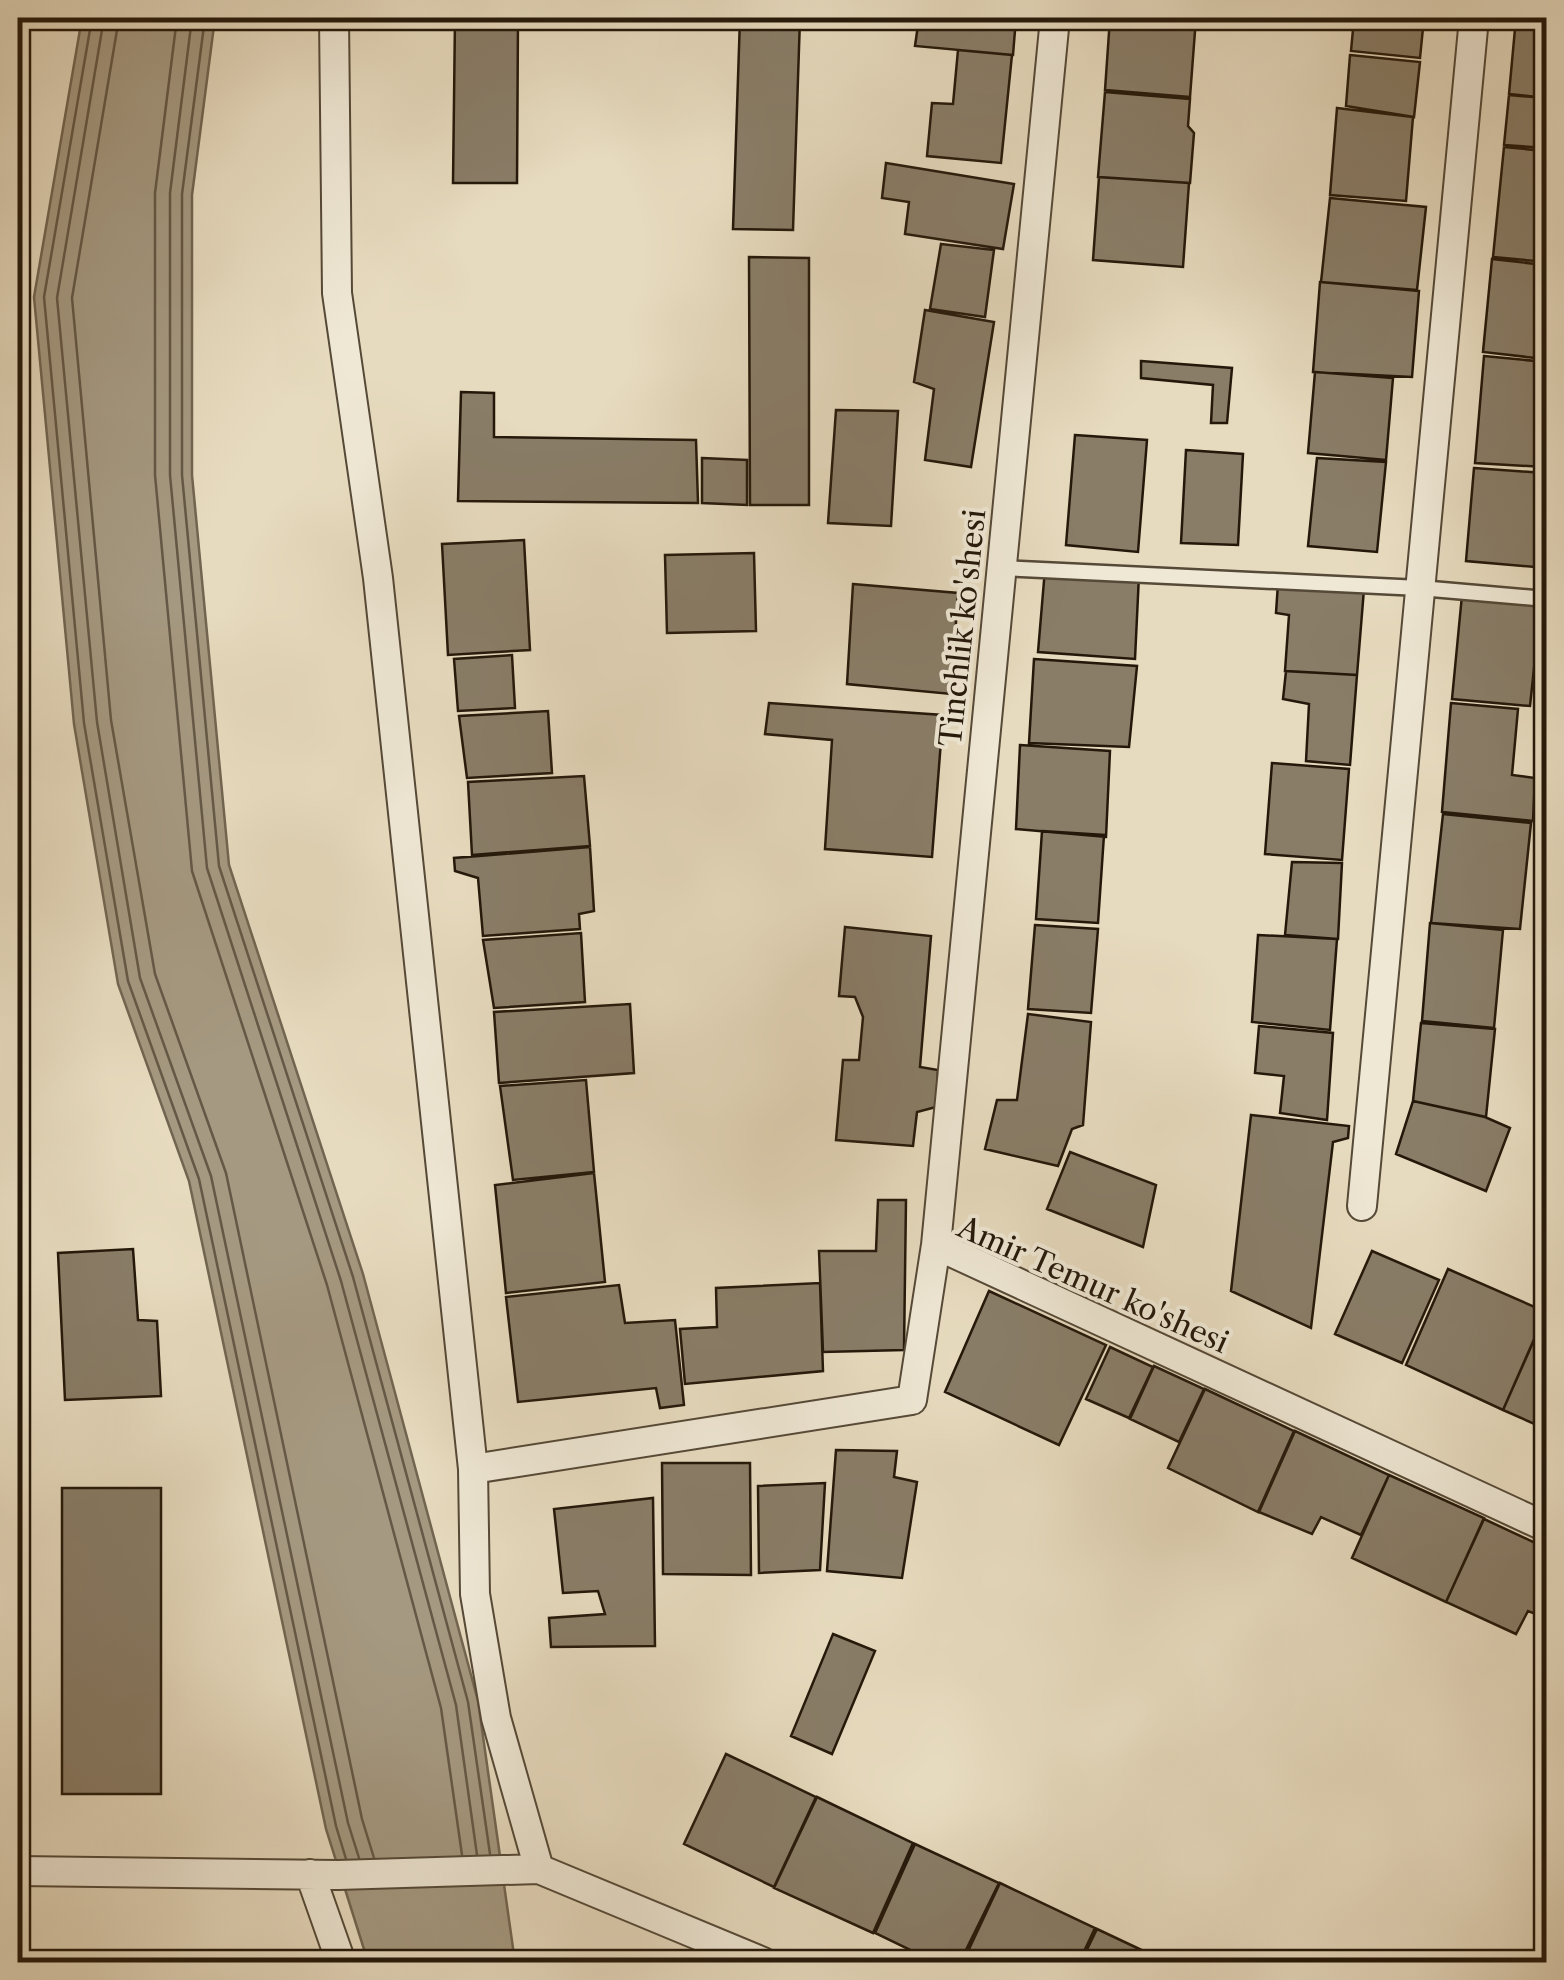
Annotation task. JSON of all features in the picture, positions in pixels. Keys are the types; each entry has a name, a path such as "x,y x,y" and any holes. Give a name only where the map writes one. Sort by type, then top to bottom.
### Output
{"street":[{"path":"334,18 337,293 378,578 473,1469 475,1594 496,1718 540,1870"},
{"name":"Tinchlik ko'shesi","path":"936,1246 1055,18"},
{"path":"1362,1206 1474,18"},
{"name":"Amir Temur ko'shesi","path":"473,1469 912,1400 936,1246 1546,1527"},
{"path":"18,1871 324,1874 540,1870 763,1962"},
{"path":"324,1874 341,1962"}],"lane":[{"path":"1001,568 1420,588 1546,599"}],"water":[{"path":"82,18 215,18 192,195 192,475 229,865 363,1274 478,1701 515,1962 368,1962 326,1829 189,1181 118,984 74,724 34,297"}],"building":[{"path":"455,18 518,18 517,183 453,183"},
{"path":"740,18 800,18 793,230 733,229"},
{"path":"919,18 1016,18 1013,55 915,46"},
{"path":"1110,18 1196,18 1190,97 1105,90"},
{"path":"1345,18 1424,18 1420,58 1351,51 1354,19"},
{"path":"1516,18 1546,18 1546,98 1509,94"},
{"path":"958,50 1012,55 1001,163 927,156 932,103 953,104"},
{"path":"1350,55 1420,62 1414,117 1346,106"},
{"path":"1105,92 1190,99 1188,126 1194,133 1190,183 1098,177"},
{"path":"1509,95 1546,98 1546,148 1504,145"},
{"path":"1337,108 1413,117 1406,201 1330,195"},
{"path":"1504,147 1546,151 1546,262 1493,257"},
{"path":"886,163 1014,184 1003,249 905,234 909,202 882,198"},
{"path":"1099,177 1189,183 1183,267 1093,260"},
{"path":"1330,198 1426,207 1417,290 1321,282"},
{"path":"941,244 994,250 985,317 930,309"},
{"path":"749,257 809,258 809,505 750,505"},
{"path":"1492,259 1545,265 1536,358 1483,352"},
{"path":"1320,282 1419,291 1412,377 1313,372"},
{"path":"925,310 994,322 971,467 925,460 934,389 914,382"},
{"path":"1484,356 1546,362 1544,467 1475,463"},
{"path":"1141,361 1232,368 1227,423 1211,423 1213,385 1141,378"},
{"path":"1315,372 1393,378 1386,460 1308,453"},
{"path":"461,392 494,393 494,437 696,440 698,503 458,501"},
{"path":"836,410 898,411 891,526 828,523"},
{"path":"1075,435 1147,440 1138,552 1066,545"},
{"path":"1186,450 1243,454 1238,545 1181,543"},
{"path":"702,458 747,460 747,505 702,503"},
{"path":"1317,458 1386,462 1377,552 1308,546"},
{"path":"1474,468 1544,473 1539,535 1546,536 1546,568 1466,561"},
{"path":"524,540 530,650 448,655 442,544"},
{"path":"754,553 756,631 667,633 665,555"},
{"path":"1045,569 1139,575 1135,659 1038,652"},
{"path":"1278,583 1364,589 1357,675 1285,671 1289,615 1276,613"},
{"path":"853,584 958,593 951,694 847,684"},
{"path":"1462,595 1541,603 1530,706 1452,699"},
{"path":"512,655 515,708 458,711 454,659"},
{"path":"1034,659 1137,666 1129,747 1029,743"},
{"path":"1286,671 1357,675 1350,765 1306,761 1309,704 1283,699"},
{"path":"769,703 943,715 932,857 825,849 832,740 765,734"},
{"path":"1451,703 1518,709 1512,775 1535,778 1533,821 1442,812"},
{"path":"548,711 552,773 467,778 459,716"},
{"path":"1020,745 1110,751 1106,837 1016,829"},
{"path":"1272,763 1349,769 1342,860 1265,854"},
{"path":"584,776 590,846 472,855 468,782"},
{"path":"1443,814 1531,823 1520,929 1431,923"},
{"path":"1042,831 1104,835 1098,923 1036,919"},
{"path":"590,847 594,911 579,914 580,929 483,936 478,878 455,871 454,858"},
{"path":"1292,862 1342,863 1338,939 1285,935"},
{"path":"1430,923 1503,930 1494,1028 1422,1021"},
{"path":"1035,925 1098,929 1091,1013 1028,1009"},
{"path":"845,927 931,936 920,1067 938,1070 936,1107 917,1112 913,1146 836,1140 843,1060 859,1060 863,1017 855,997 839,996"},
{"path":"581,933 585,1002 494,1008 483,940"},
{"path":"1258,935 1337,939 1330,1030 1252,1022"},
{"path":"630,1004 634,1073 499,1083 494,1012"},
{"path":"1028,1014 1091,1022 1083,1125 1072,1129 1058,1166 985,1149 997,1100 1017,1100"},
{"path":"1421,1023 1495,1029 1486,1117 1413,1101"},
{"path":"1259,1026 1333,1033 1327,1120 1280,1113 1284,1076 1255,1073"},
{"path":"586,1080 594,1172 513,1180 500,1086"},
{"path":"1413,1101 1485,1117 1510,1128 1486,1191 1396,1154"},
{"path":"1251,1115 1349,1126 1348,1138 1333,1142 1311,1328 1231,1291"},
{"path":"1070,1152 1156,1185 1143,1247 1047,1209"},
{"path":"594,1173 605,1282 506,1293 495,1185"},
{"path":"878,1200 906,1200 904,1350 823,1352 819,1251 876,1251"},
{"path":"133,1249 138,1320 157,1321 161,1396 65,1400 58,1253"},
{"path":"1372,1251 1439,1280 1402,1363 1335,1334"},
{"path":"1448,1269 1546,1312 1503,1410 1406,1365"},
{"path":"820,1283 823,1371 685,1384 680,1329 717,1327 716,1288"},
{"path":"619,1285 625,1323 675,1320 684,1405 660,1408 656,1388 518,1402 506,1297"},
{"path":"989,1291 1106,1345 1059,1445 945,1392"},
{"path":"1546,1313 1546,1429 1503,1410"},
{"path":"1110,1347 1153,1367 1129,1418 1086,1399"},
{"path":"1154,1366 1204,1389 1179,1442 1130,1419"},
{"path":"1205,1389 1294,1431 1258,1512 1168,1468"},
{"path":"1295,1431 1389,1475 1361,1535 1321,1517 1312,1534 1259,1512"},
{"path":"836,1450 897,1451 894,1477 917,1482 902,1578 827,1571"},
{"path":"662,1463 750,1463 751,1575 663,1574"},
{"path":"1389,1475 1484,1518 1446,1602 1352,1558"},
{"path":"825,1483 820,1570 759,1573 758,1486"},
{"path":"62,1488 161,1488 161,1794 62,1794"},
{"path":"653,1498 655,1646 551,1647 549,1618 605,1614 598,1591 563,1593 554,1509"},
{"path":"1484,1519 1546,1548 1546,1618 1528,1611 1516,1634 1446,1602"},
{"path":"833,1634 875,1651 832,1754 791,1736"},
{"path":"726,1754 816,1797 774,1887 684,1844"},
{"path":"817,1797 913,1843 873,1933 774,1888"},
{"path":"915,1844 999,1883 960,1962 935,1962 875,1933"},
{"path":"1000,1883 1095,1928 1079,1962 963,1962"},
{"path":"1097,1929 1167,1962 1081,1962"}]}
